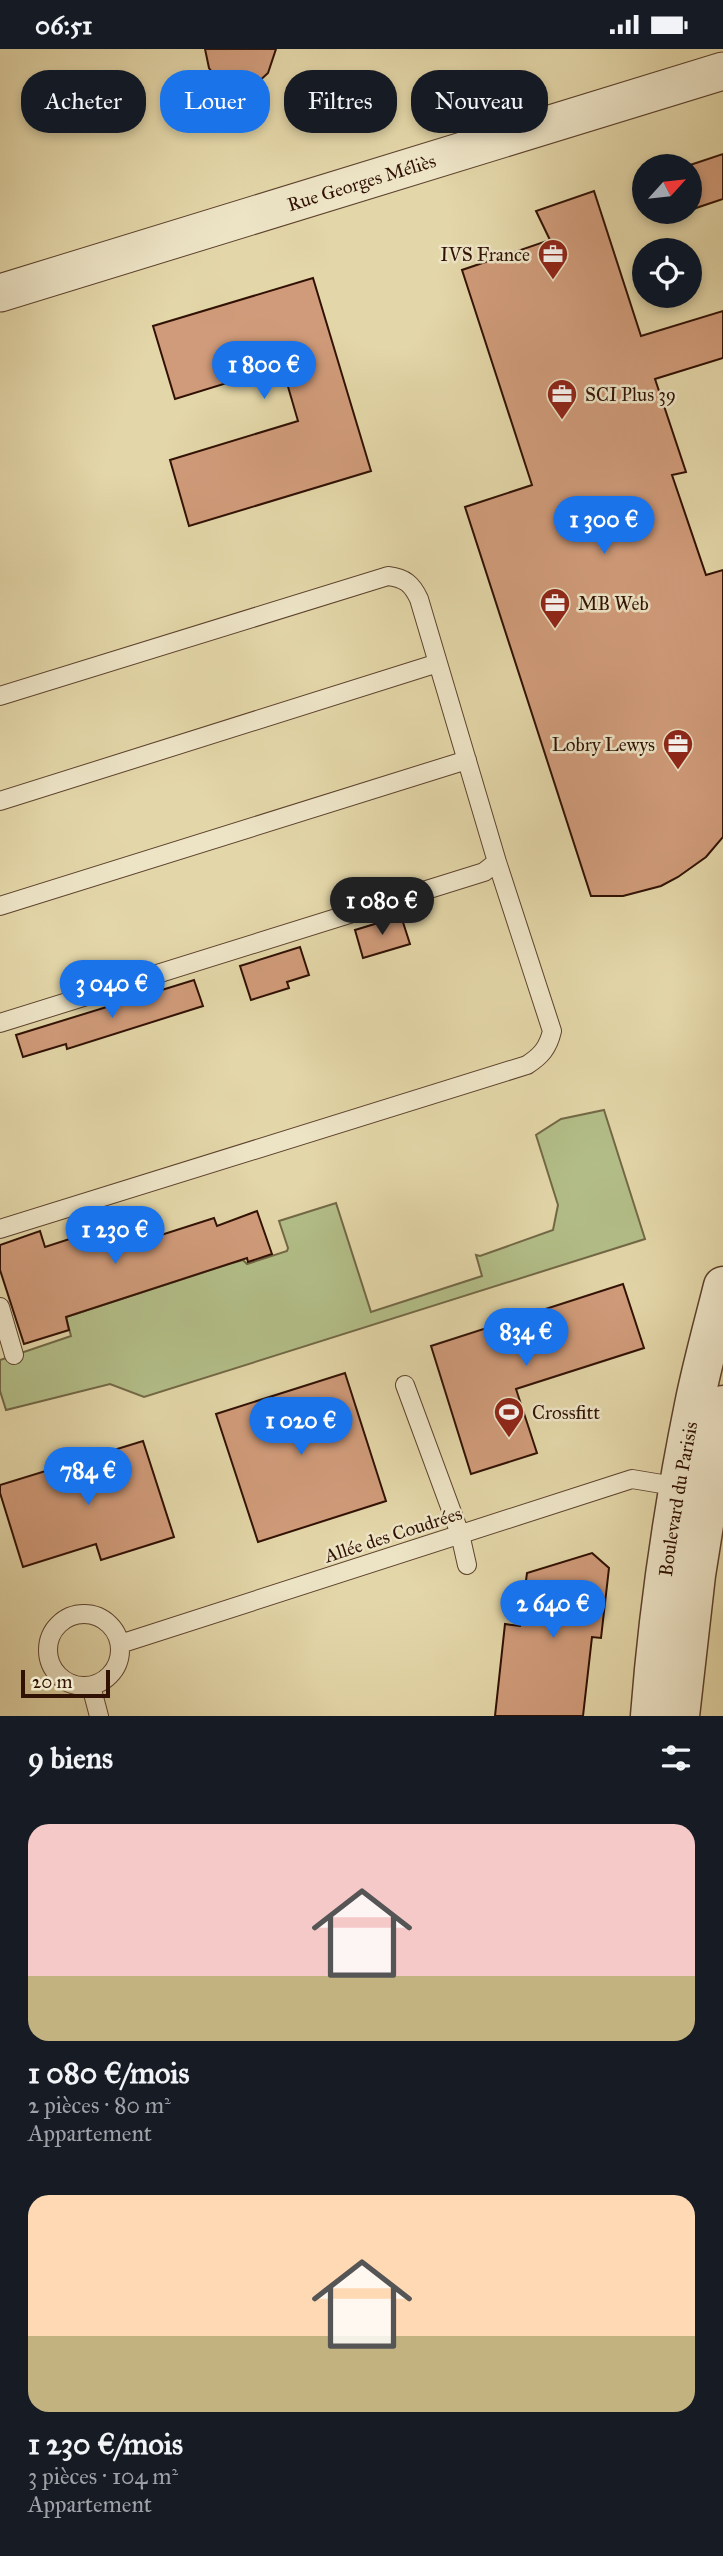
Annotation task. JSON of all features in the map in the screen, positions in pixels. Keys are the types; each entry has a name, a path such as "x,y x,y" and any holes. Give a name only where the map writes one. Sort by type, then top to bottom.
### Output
{"street":[{"name":"Rue Georges Méliès","path":"0,293 723,71"},
{"name":"Boulevard du Parisis","path":"650,1716 670,1534 704,1495 694,1404 723,1286"},
{"name":"Boulevard du Parisis","path":"680,1716 704,1495 723,1405"}],"lane":[{"path":"0,696 388,576 412,585 419,600 497,862 552,1031 540,1057 527,1065 0,1229"},
{"path":"0,801 438,663"},
{"path":"0,905 467,760"},
{"path":"0,1023 484,872 497,862"},
{"path":"0,1307 15,1355"},
{"path":"405,1385 460,1534 467,1565"},
{"name":"Allée des Coudrées","path":"120,1644 632,1479 704,1495"},
{"path":"77,1614 100,1617 116,1633 120,1644 120,1657 116,1668 108,1678 91,1686 73,1685 62,1679 49,1659 51,1635 66,1618 77,1614"},
{"path":"91,1686 99,1716"}],"green space":[{"path":"604,1110 645,1239 144,1397 110,1384 6,1410 0,1391 0,1360 71,1336 66,1317 229,1264 243,1260 247,1264 287,1251 279,1221 336,1203 371,1312 482,1276 476,1255 480,1256 553,1230 558,1205 536,1135 561,1119"}],"building":[{"path":"205,49 276,49 269,70 209,68"},
{"path":"723,154 723,199 702,206 702,161"},
{"path":"594,191 641,336 723,311 723,358 655,379 686,472 672,475 706,575 723,570 723,837 706,857 678,877 661,886 623,896 591,896 465,507 532,485 462,270 550,240 536,211"},
{"path":"313,278 371,471 189,526 170,460 298,421 282,366 175,399 153,326"},
{"path":"401,916 410,944 363,958 355,930"},
{"path":"300,947 309,975 287,982 289,988 251,1000 240,966"},
{"path":"194,980 203,1006 67,1049 66,1044 23,1057 16,1035"},
{"path":"257,1211 272,1254 248,1262 247,1258 66,1317 69,1330 24,1344 0,1270 0,1245 40,1231 45,1247 150,1213 158,1236 214,1218 217,1226"},
{"path":"623,1284 644,1348 516,1389 537,1453 471,1474 431,1346"},
{"path":"345,1373 386,1501 258,1542 216,1414"},
{"path":"143,1441 174,1537 101,1560 96,1544 23,1567 0,1493 0,1485"},
{"path":"592,1553 609,1568 601,1638 592,1637 583,1716 495,1716 505,1624 520,1626 527,1573"}],"place":[{"name":"IVS France","path":"553,281"},
{"name":"SCI Plus 39","path":"562,421"},
{"name":"MB Web","path":"555,630"},
{"name":"Lobry Lewys","path":"678,771"},
{"name":"Crossfitt","path":"509,1439"}]}
